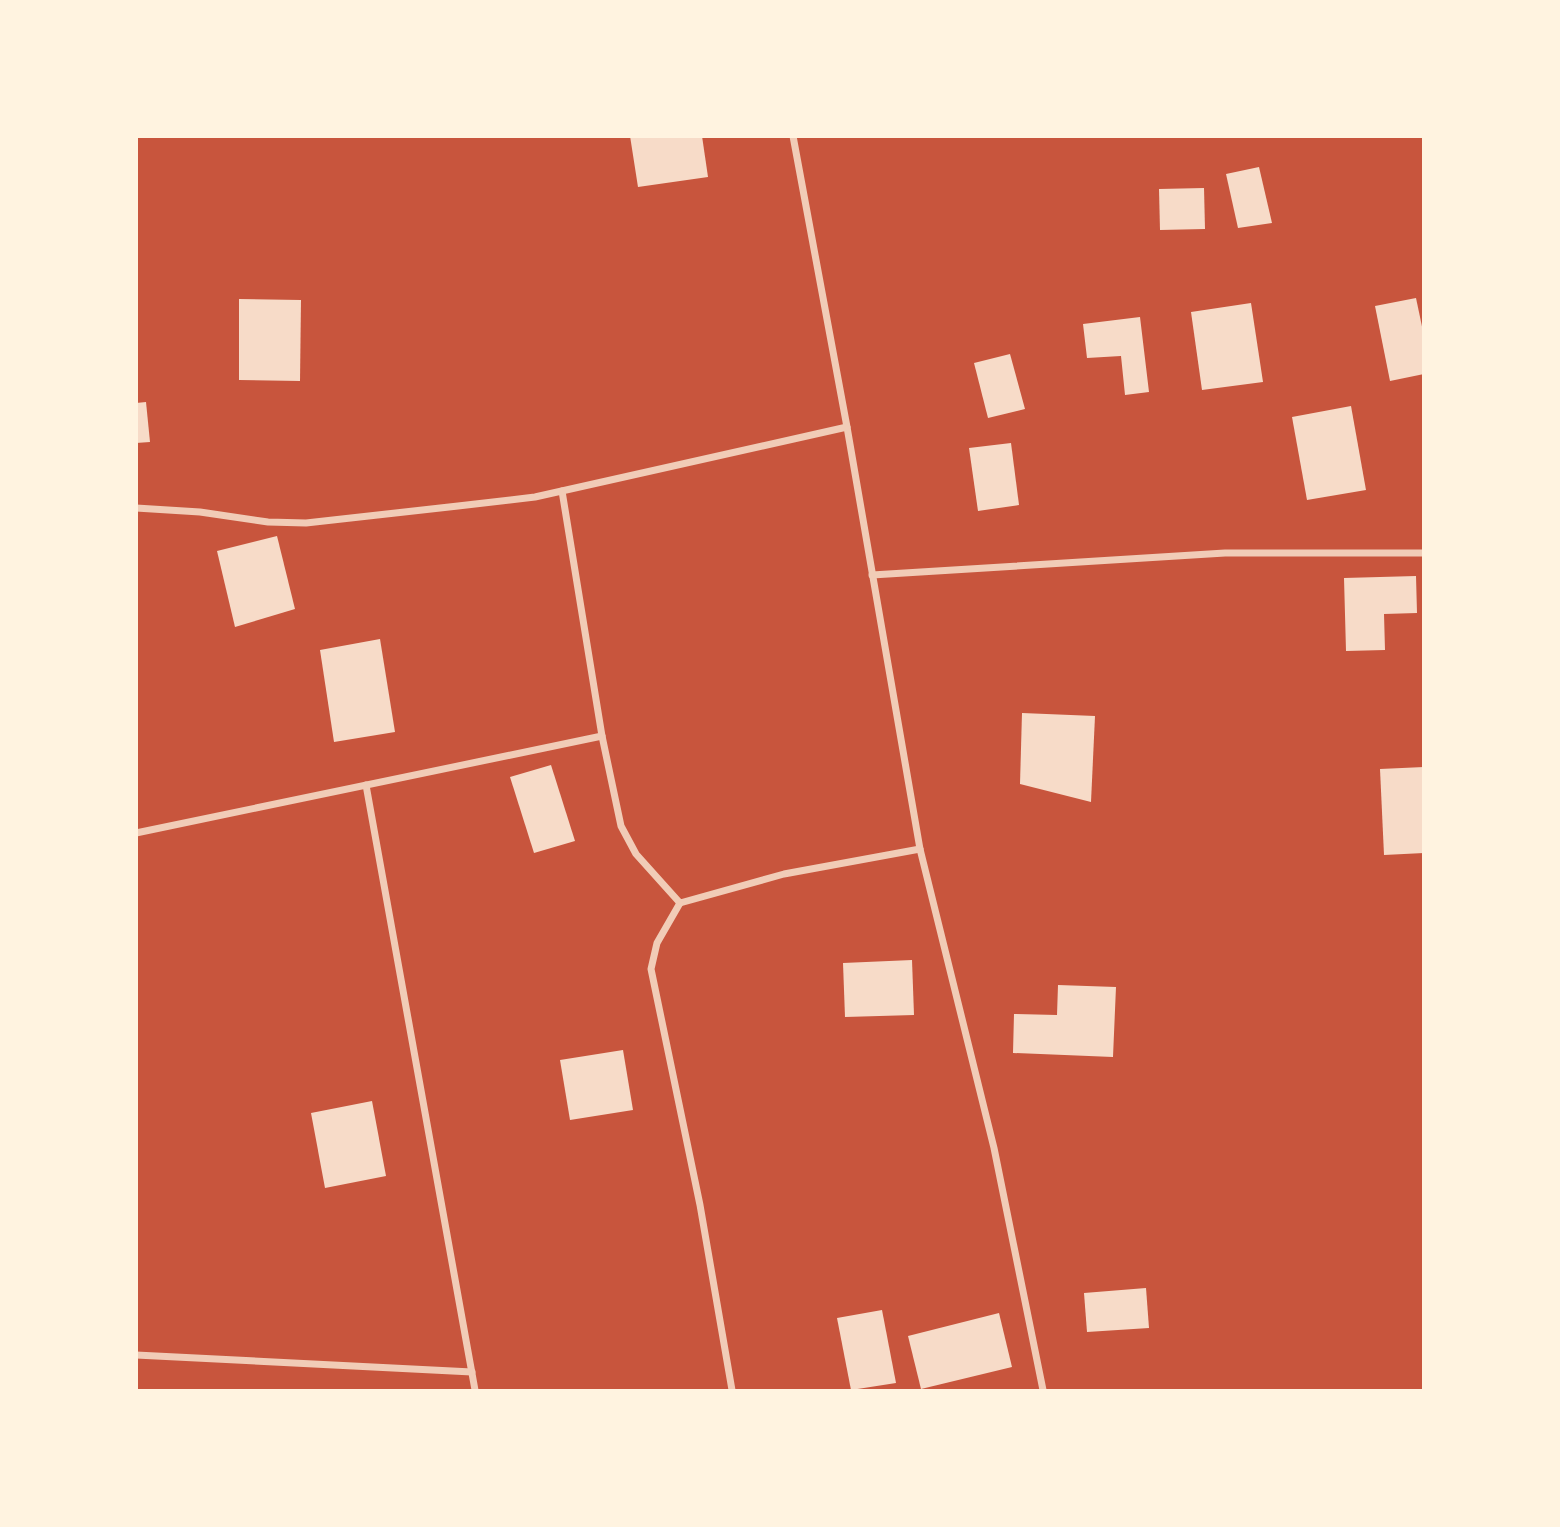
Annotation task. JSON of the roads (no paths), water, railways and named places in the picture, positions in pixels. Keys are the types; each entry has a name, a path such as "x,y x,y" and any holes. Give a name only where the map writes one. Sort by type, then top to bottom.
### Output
{"street":[{"path":"793,136 847,427 920,849 994,1148 1043,1391"},
{"path":"136,508 200,512 268,522 306,523 535,497 847,427"},
{"path":"562,491 602,736 621,826 636,854 680,903"},
{"path":"872,575 1225,553 1423,553"},
{"path":"136,833 602,736"},
{"path":"366,785 475,1391"},
{"path":"732,1391 700,1205 651,970 657,943 680,903 784,874 920,849"},
{"path":"136,1355 472,1373"}]}
